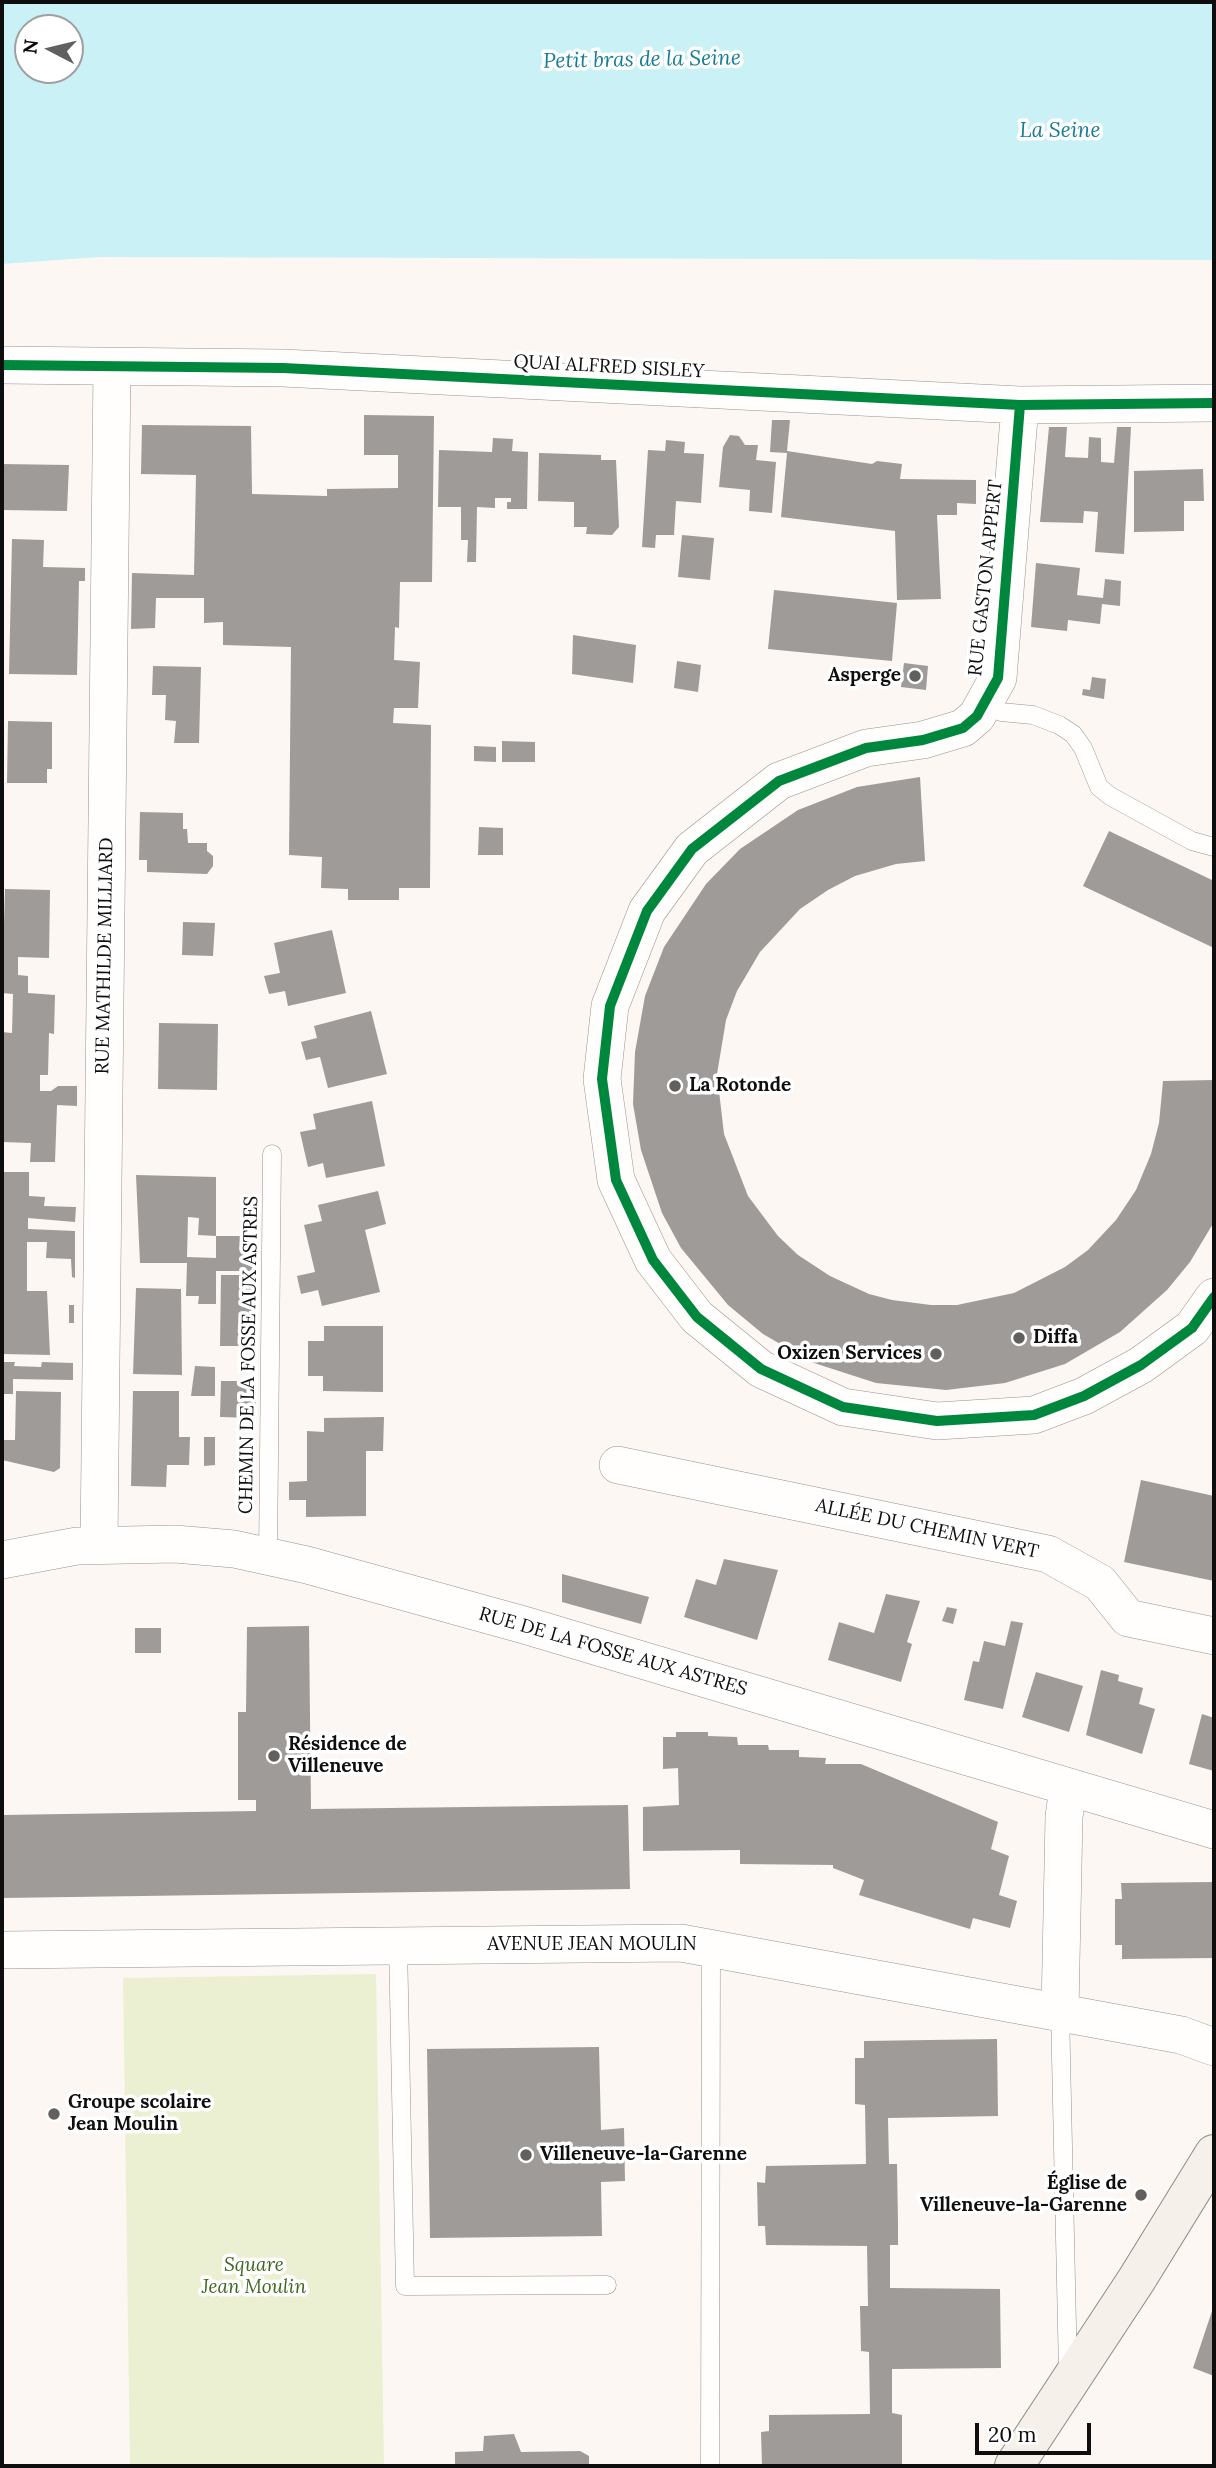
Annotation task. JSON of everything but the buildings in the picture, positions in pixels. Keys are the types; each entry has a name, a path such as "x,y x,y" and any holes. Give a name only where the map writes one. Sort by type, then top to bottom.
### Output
{"main road":[{"path":"1014,2466 1214,2154"}],"street":[{"name":"QUAI ALFRED SISLEY","path":"2,365 295,368 1020,405 1214,403"},
{"name":"RUE MATHILDE MILLIARD","path":"99,1545 111,367"},
{"name":"RUE GASTON APPERT","path":"1020,405 998,678 977,716 963,728 923,740 866,748 779,781 692,849 647,911 610,1006 602,1079 616,1180 653,1260 697,1317 761,1369 843,1407 937,1422 1034,1415 1084,1396 1141,1365 1192,1328 1214,1297"},
{"name":"ALLÉE DU CHEMIN VERT","path":"618,1465 1048,1554 1100,1583 1128,1618 1214,1636"},
{"name":"RUE DE LA FOSSE AUX ASTRES","path":"2,1560 99,1545 175,1544 234,1549 511,1622 1214,1830"},
{"path":"1060,2011 1064,1817 1068,1787"},
{"name":"AVENUE JEAN MOULIN","path":"2,1950 681,1942 1060,2011 1181,2035 1214,2047"}],"lane":[{"path":"986,699 1001,712 1033,715 1059,725 1073,734 1083,748 1099,787 1110,796 1181,836 1214,847"},
{"name":"CHEMIN DE LA FOSSE AUX ASTRES","path":"268,1557 272,1154"},
{"path":"398,1944 405,2286 607,2285"},
{"path":"710,1946 710,2466"},
{"path":"1060,2011 1068,2385"}],"green space":[{"name":"Square Jean Moulin","path":"376,1974 384,2466 130,2466 123,1978"}],"water":[{"name":"La Seine","path":"2,2 1214,2 1214,260 99,257 2,264"}],"cycle path":[{"path":"2,365 283,368 1020,405 1214,403"},
{"path":"1020,405 998,678 977,716 963,728 923,740 866,748 779,781 692,849 647,911 610,1006 602,1079 616,1180 653,1260 697,1317 761,1369 843,1407 937,1421 1034,1415 1084,1396 1141,1365 1192,1328 1214,1297"}],"place":[{"name":"Asperge","path":"915,676"},
{"name":"La Rotonde","path":"675,1086"},
{"name":"Diffa","path":"1019,1338"},
{"name":"Oxizen Services","path":"936,1354"},
{"name":"Résidence de Villeneuve","path":"274,1756"},
{"name":"Groupe scolaire Jean Moulin","path":"54,2114"},
{"name":"Villeneuve-la-Garenne","path":"526,2155"},
{"name":"Église de Villeneuve-la-Garenne","path":"1141,2195"}],"water label":[{"name":"Petit bras de la Seine","path":"642,60"}]}
